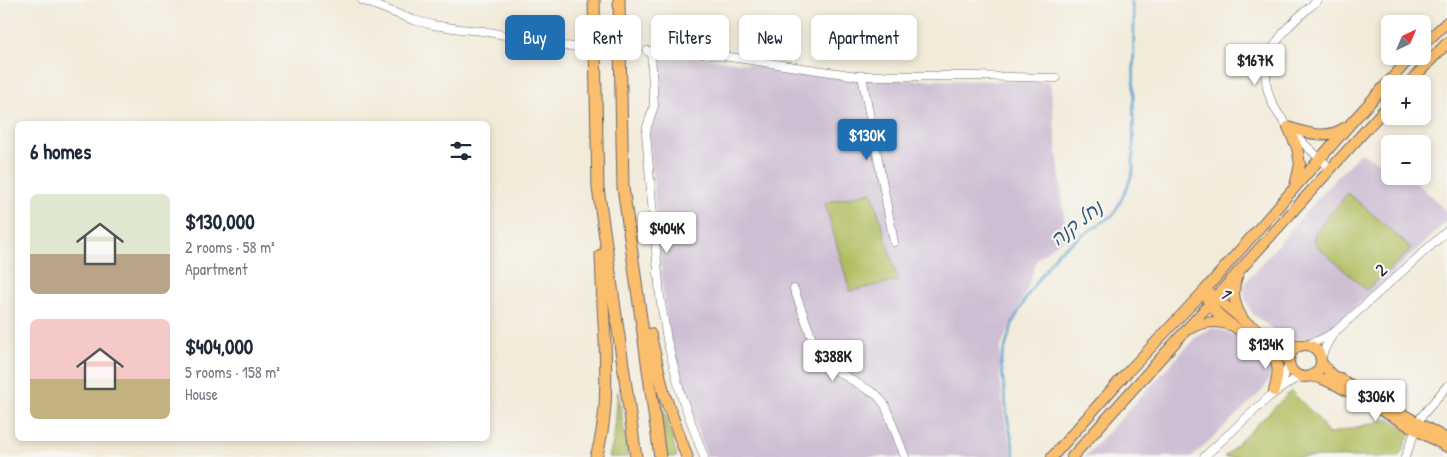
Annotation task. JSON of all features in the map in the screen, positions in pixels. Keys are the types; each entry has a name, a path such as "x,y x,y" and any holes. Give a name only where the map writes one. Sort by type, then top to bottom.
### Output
{"highway":[{"path":"594,0 598,188 606,374 606,402 599,449 596,457"},
{"path":"619,0 623,187 660,457"},
{"path":"623,187 647,321 664,394 687,457"},
{"path":"598,188 636,457"}],"main road":[{"path":"1431,37 1447,22"},
{"path":"1416,75 1447,42"},
{"path":"1054,455 1123,377 1205,290 1404,65"},
{"path":"1072,457 1381,113"},
{"path":"1288,127 1306,133 1330,135 1352,122"},
{"path":"1288,127 1297,148 1300,164 1295,186"},
{"path":"1183,332 1211,322 1240,325 1240,315 1234,298 1235,281 1240,269"},
{"name":"1","path":"1205,290 1212,300 1240,325 1268,348 1279,353 1289,363"},
{"name":"1","path":"1240,325 1278,342 1290,345 1304,345"},
{"path":"1447,439 1416,426 1326,380 1293,372 1289,363 1293,350 1304,345 1314,347 1329,372 1416,426 1447,447"},
{"path":"1268,348 1278,363 1278,372 1272,393"},
{"path":"1307,376 1319,369 1321,360"}],"street":[{"path":"362,0 413,20 460,30 483,31 575,47"},
{"path":"1318,0 1285,30 1272,49 1267,63 1265,80 1269,99 1288,127 1330,168"},
{"path":"704,457 674,370 660,296 646,134 646,127 654,106 649,51 664,49 696,52 862,76 1056,78"},
{"path":"862,76 894,242"},
{"name":"2","path":"1321,360 1326,344 1336,331 1447,231"},
{"path":"794,289 817,352 830,367 877,395 885,405 905,457"},
{"name":"2","path":"1304,345 1324,338 1336,331"},
{"path":"1272,393 1289,363"},
{"path":"1204,457 1272,393 1293,380 1307,376"},
{"path":"1405,457 1416,426 1426,410 1447,386"}],"shaded area":[{"path":"655,60 720,60 837,77 870,79 1050,82 1066,236 1037,259 1028,286 1000,349 1000,379 1004,415 1013,457 707,457 678,374 668,332 649,135 659,107"},
{"path":"1360,153 1381,163 1381,185 1419,185 1447,212 1447,221 1349,313 1329,329 1309,339 1294,339 1277,333 1252,313 1246,301 1244,288 1246,282 1325,190"},
{"path":"1212,328 1227,332 1269,356 1272,368 1270,377 1263,390 1192,457 1085,457 1196,337"}],"green space":[{"path":"872,192 898,281 850,291 825,203"},
{"path":"1348,193 1412,249 1366,290 1317,246 1313,240 1316,231"},
{"path":"655,373 677,457 667,457"},
{"path":"618,391 628,457 609,457 614,438"},
{"path":"1291,391 1318,418 1328,434 1390,419 1411,432 1399,457 1224,457"}],"waterway":[{"name":"נחל קנה","path":"1015,457 1007,415 1001,361 1013,322 1030,291 1058,252 1114,214 1133,171 1134,16 1131,0"}]}
